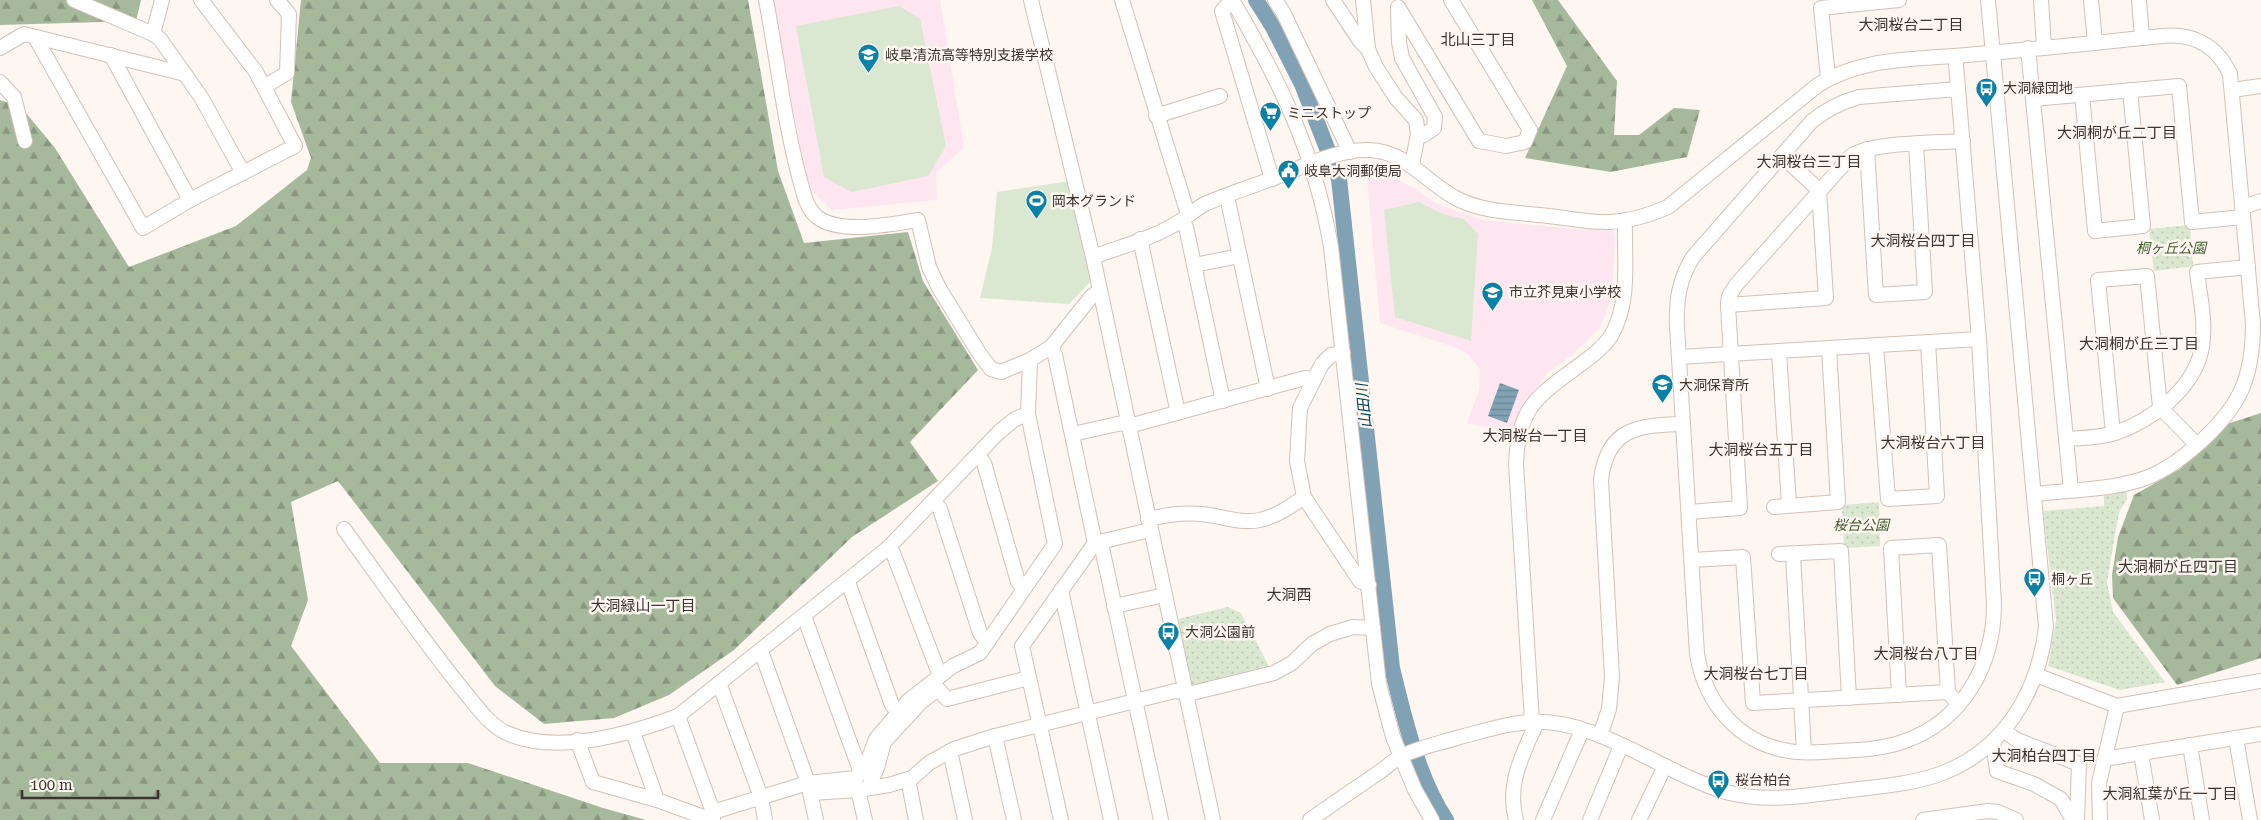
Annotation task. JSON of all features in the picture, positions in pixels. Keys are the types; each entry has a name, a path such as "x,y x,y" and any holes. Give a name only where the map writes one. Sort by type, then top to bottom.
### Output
{"street":[{"path":"74,0 153,34 160,40 201,97 243,173"},
{"path":"153,34 162,0"},
{"path":"35,37 142,228 190,200 295,146 256,72 201,0"},
{"path":"264,87 286,73 289,7 277,0"},
{"path":"766,0 803,192 812,211 818,218 848,227 918,220 929,267 939,288 979,353 991,369 1001,372 1030,360 1051,347 1091,297 1099,291"},
{"path":"1031,0 1093,257 1213,820"},
{"path":"1122,0 1156,116 1186,208 1186,227 1224,401"},
{"path":"1272,179 1222,11 1232,0 1267,59 1317,161 1343,353 1379,684 1393,737 1406,754 1432,820"},
{"path":"1275,0 1288,20 1345,153"},
{"path":"1333,0 1360,41 1368,49 1383,80 1416,120 1418,134 1412,164"},
{"path":"1364,0 1368,49"},
{"path":"1399,4 1479,141 1506,146 1525,142 1530,130 1451,0"},
{"path":"1828,78 1821,8 1899,0"},
{"path":"1310,820 1406,754 1498,727 1534,722 1582,730 1600,736 1709,787 1752,797 1783,798 1904,783 1935,776 1954,768 1976,755 2004,731 2020,708 2036,675 2043,653 2046,627 1988,0"},
{"path":"2041,0 2044,46"},
{"path":"2091,0 2094,42"},
{"path":"2139,0 2142,38"},
{"path":"1399,4 1399,42 1402,58 1435,118 1434,128 1424,135 1418,134"},
{"path":"0,48 24,34 185,74"},
{"path":"1093,257 1140,239 1226,196 1317,161 1345,153 1370,150 1412,164 1454,198 1474,205 1594,221 1625,220 1655,213 1668,207 1828,78 1863,65 1878,62 1993,53 2044,46 2177,35 2202,41 2224,62 2230,74 2248,267 2257,325 2248,373 2240,392 2228,410 2196,444 2162,470 2141,479 2118,485 2035,494"},
{"path":"2028,48 2070,490"},
{"path":"111,55 190,200"},
{"path":"1955,56 1963,141 1979,339 1994,625 1990,646 1985,663 1976,681 1943,720 1927,731 1904,742 1869,749 1789,752 1768,746 1748,736 1734,725 1711,699 1700,672 1697,654 1676,310 1678,291 1684,271 1693,257 1812,121 1826,110 1844,101 1859,97 1958,89"},
{"path":"0,82 14,96 25,141"},
{"path":"2033,99 2179,86 2192,222 2243,212 2261,201"},
{"path":"2232,90 2261,86"},
{"path":"2082,95 2095,231 2143,226 2130,90"},
{"path":"1156,116 1220,96"},
{"path":"1689,512 1740,508 1728,305 1736,284 1851,156 1867,149 1963,141"},
{"path":"1867,149 1876,295 1925,292 1916,144"},
{"path":"1728,305 1826,298 1819,190 1782,156"},
{"path":"1226,196 1268,389"},
{"path":"1516,820 1513,800 1515,773 1534,722 1516,464 1519,430 1530,408 1542,393 1599,351 1610,337 1618,320 1622,303 1625,220"},
{"path":"1140,239 1178,414"},
{"path":"1194,265 1240,256"},
{"path":"2066,439 2114,433 2144,419 2186,383 2196,367 2201,351 2203,334 2197,272 2248,267"},
{"path":"2114,433 2098,280 2147,276 2160,407 2196,444"},
{"path":"1679,357 1979,339"},
{"path":"1876,345 1888,499 1937,496 1928,342"},
{"path":"1051,347 1055,355 1073,434 1095,543 1102,548 1161,820"},
{"path":"1774,506 1838,502 1829,348"},
{"path":"1779,351 1789,505"},
{"path":"1343,353 1331,355 1322,364 1300,408 1297,461 1304,497 1360,581 1369,585"},
{"path":"577,740 593,782 713,817 761,797 856,778 862,772 876,739 909,700 954,666 980,653 1055,544 1028,414 1030,360"},
{"path":"1073,434 1122,423 1129,426 1305,378 1314,379"},
{"path":"344,528 445,668 487,718 508,734 528,740 549,743 633,732 678,716 848,582 888,548 999,432 1015,418 1028,414"},
{"path":"1600,736 1609,709 1612,677 1600,480 1602,466 1605,455 1617,440 1631,431 1656,424 1683,424"},
{"path":"978,455 984,464 1018,582 1023,588"},
{"path":"1061,820 1022,646 1095,543 1149,525 1176,513 1204,514 1234,522 1259,520 1279,513 1304,497"},
{"path":"934,501 940,509 980,633 987,642"},
{"path":"1899,695 1891,548 1939,545 1948,692 1958,704"},
{"path":"888,548 893,553 940,676"},
{"path":"1804,752 1801,700 1786,554 1841,551 1849,698"},
{"path":"1692,560 1743,557 1753,703 1948,692"},
{"path":"848,582 892,705 898,712"},
{"path":"1061,590 1111,820"},
{"path":"1114,606 1164,595"},
{"path":"804,616 862,772"},
{"path":"809,788 863,789 908,779 929,763 950,751 995,736 1180,690 1192,693 1274,674 1292,663 1312,644 1330,634 1353,628 1373,628"},
{"path":"761,651 809,788 816,820"},
{"path":"2036,675 2116,706 2261,681"},
{"path":"865,820 863,789 877,768 884,742 921,702 938,689 947,700 1029,678"},
{"path":"719,683 761,797 766,820"},
{"path":"2100,820 2099,783 2116,706"},
{"path":"678,716 713,817"},
{"path":"1543,820 1582,730"},
{"path":"2004,731 2017,740 2079,764 2075,820"},
{"path":"633,732 657,800"},
{"path":"2104,759 2261,734"},
{"path":"995,736 1014,820"},
{"path":"2236,738 2250,820"},
{"path":"1993,741 1998,771 2034,784 2061,799 2075,820"},
{"path":"2190,745 2202,820"},
{"path":"1590,820 1621,746"},
{"path":"950,751 965,820"},
{"path":"2141,753 2152,820"},
{"path":"1639,820 1665,766"},
{"path":"908,779 916,820"},
{"path":"1923,820 1988,811 1998,812 2016,820"}],"shaded area":[{"name":"岐阜清流高等特別支援学校","path":"772,0 940,0 964,147 936,173 937,200 832,210 814,193 806,176"},
{"name":"市立芥見東小学校","path":"1392,176 1437,204 1483,220 1575,229 1612,229 1615,235 1612,299 1599,329 1572,355 1547,373 1528,399 1514,433 1467,423 1479,390 1480,370 1469,355 1457,348 1380,323 1367,179"}],"green space":[{"path":"0,0 141,0 136,21 0,25"},
{"path":"301,0 748,0 778,171 804,243 908,232 923,281 978,370 910,442 938,481 852,537 734,650 669,695 614,718 544,724 495,686 338,481 291,502 308,600 291,646 380,763 468,763 603,808 646,820 0,820 0,100 21,107 55,148 129,267 236,226 307,170 311,158 291,102"},
{"path":"1532,0 1558,0 1617,81 1614,135 1639,135 1674,108 1700,110 1687,157 1611,172 1525,158 1567,66"},
{"name":"岐阜清流高等特別支援学校","path":"899,6 920,19 946,146 928,176 852,192 824,177 796,26"},
{"name":"岡本グランド","path":"1070,181 1092,280 1069,304 980,298 992,248 997,192"},
{"path":"1419,202 1443,214 1464,219 1478,234 1471,341 1395,317 1384,210"},
{"name":"桐ヶ丘公園","path":"2190,225 2193,266 2154,271 2149,229"},
{"path":"2261,413 2261,658 2177,685 2113,598 2112,575 2118,537 2134,495 2180,469 2227,424"},
{"path":"2126,487 2127,499 2119,512 2107,582 2113,612 2165,682 2120,690 2048,666 2056,620 2043,511 2104,506 2104,491"},
{"name":"桜台公園","path":"1879,502 1880,546 1844,548 1842,505"},
{"path":"1228,607 1241,613 1271,670 1192,690 1178,619"}],"water":[{"path":"1500,383 1519,390 1507,423 1488,416"}],"waterway":[{"name":"山田川","path":"1256,0 1273,27 1302,84 1339,179 1392,668 1413,747 1427,785 1446,820"}],"place":[{"name":"岐阜清流高等特別支援学校","path":"869,74"},
{"name":"大洞緑団地","path":"1987,107"},
{"name":"ミニストップ","path":"1271,132"},
{"name":"岐阜大洞郵便局","path":"1288,190"},
{"name":"岡本グランド","path":"1036,220"},
{"name":"市立芥見東小学校","path":"1493,311"},
{"name":"大洞保育所","path":"1663,404"},
{"name":"桐ヶ丘","path":"2035,598"},
{"name":"大洞公園前","path":"1169,651"},
{"name":"桜台柏台","path":"1719,799"}],"district":[{"name":"大洞桜台二丁目","path":"1911,25"},
{"name":"北山三丁目","path":"1478,40"},
{"name":"大洞桐が丘二丁目","path":"2117,133"},
{"name":"大洞桜台三丁目","path":"1809,162"},
{"name":"大洞桜台四丁目","path":"1923,241"},
{"name":"大洞桐が丘三丁目","path":"2139,344"},
{"name":"大洞桜台一丁目","path":"1535,436"},
{"name":"大洞桜台六丁目","path":"1933,443"},
{"name":"大洞桜台五丁目","path":"1761,450"},
{"name":"大洞桐が丘四丁目","path":"2178,567"},
{"name":"大洞西","path":"1289,595"},
{"name":"大洞緑山一丁目","path":"643,606"},
{"name":"大洞桜台八丁目","path":"1926,654"},
{"name":"大洞桜台七丁目","path":"1756,674"},
{"name":"大洞柏台四丁目","path":"2044,756"},
{"name":"大洞紅葉が丘一丁目","path":"2170,794"}]}
